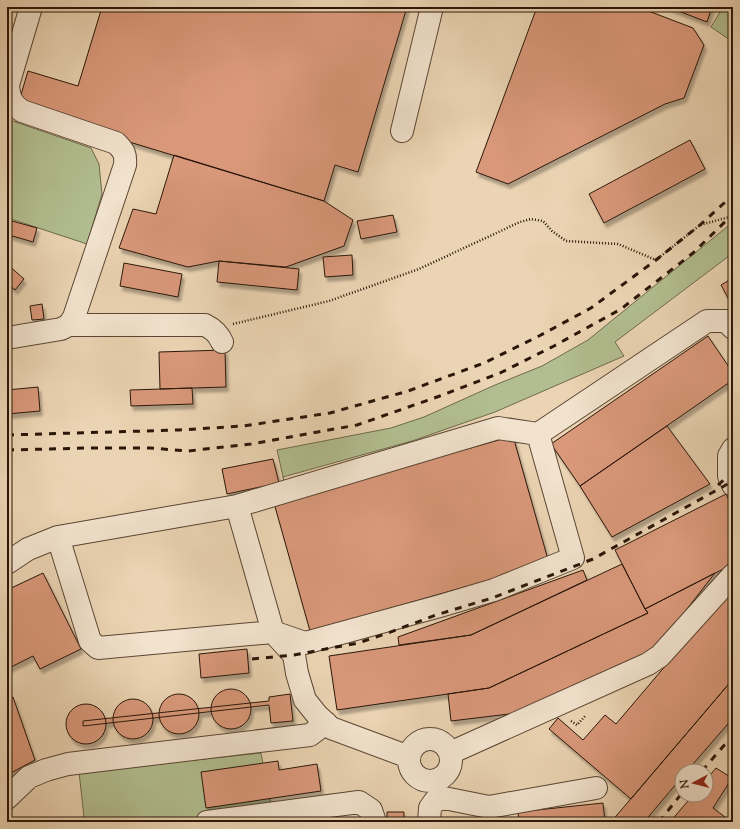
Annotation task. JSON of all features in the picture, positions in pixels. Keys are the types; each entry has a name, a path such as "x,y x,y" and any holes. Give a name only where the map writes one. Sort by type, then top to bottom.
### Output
{"street":[{"path":"31,7 8,85 9,94 12,101 16,107 22,111 116,143 123,150 126,157 125,165 92,265 74,317 69,325"},
{"path":"402,131 432,7"},
{"path":"7,563 28,549 58,538 237,506 498,428 538,434 707,321 726,320 733,328"},
{"path":"7,338 61,329 69,325 205,325 217,335"},
{"path":"58,538 90,641 98,648 273,632 305,643 494,590 573,558 538,434"},
{"path":"733,449 729,456 729,476 733,485"},
{"path":"237,506 273,632 294,655 297,673 305,700 317,715 331,728 409,757"},
{"path":"450,753 648,664 660,656 733,575"},
{"path":"7,798 29,777 46,770 68,764 310,735 326,723"},
{"path":"429,822 430,808 435,791 441,778 450,767 451,760 450,753 441,742 428,739 421,741 411,750 409,764 411,771 415,776 428,782 435,791 444,798 489,807 596,788"},
{"path":"207,822 359,802 371,810 375,822"}],"path":[{"path":"217,335 329,301 419,269 520,222 531,219 543,221 552,231 566,241 618,244 656,260 700,225 733,216"}],"green space":[{"path":"723,7 733,7 733,42 711,27"},
{"path":"7,117 10,120 91,148 99,164 102,194 87,244 11,219 7,233"},
{"path":"733,222 733,253 615,342 624,356 495,412 412,441 283,477 277,450 391,428 424,417 495,385 542,366 588,340"},
{"path":"261,753 271,804 331,794 335,822 53,822 84,817 79,772"}],"building":[{"path":"102,7 407,7 358,172 335,165 324,201 17,108 28,71 78,86"},
{"path":"537,7 638,7 693,28 704,45 684,98 665,104 508,184 476,172"},
{"path":"668,7 712,7 707,22"},
{"path":"690,140 705,169 604,223 589,194"},
{"path":"174,155 324,201 353,220 344,246 286,267 219,261 188,267 119,248 133,209 156,214"},
{"path":"393,215 397,232 361,239 357,221"},
{"path":"12,221 37,228 33,242 9,235"},
{"path":"352,255 353,275 325,277 323,257"},
{"path":"219,261 299,269 297,290 217,282"},
{"path":"124,263 182,274 178,297 120,286"},
{"path":"7,264 24,279 15,290 7,283"},
{"path":"733,278 733,307 721,285"},
{"path":"42,304 44,319 32,320 30,306"},
{"path":"708,336 733,373 733,380 580,486 551,444"},
{"path":"225,350 226,387 160,389 159,352"},
{"path":"38,387 40,411 7,414 7,390"},
{"path":"192,388 193,404 131,406 130,390"},
{"path":"667,426 710,484 612,537 580,486"},
{"path":"513,436 549,563 310,631 274,503"},
{"path":"273,459 279,483 227,494 222,469"},
{"path":"726,494 733,509 733,564 645,609 615,550"},
{"path":"622,564 648,613 489,688 337,710 329,656 471,635"},
{"path":"583,570 587,580 471,635 399,645 398,637"},
{"path":"43,573 81,649 40,669 33,656 7,669 7,590"},
{"path":"715,573 655,650 526,712 451,721 448,694 489,688 648,613 645,609"},
{"path":"733,586 733,679 631,799 549,729 558,718 583,740 605,715 616,724"},
{"path":"247,649 249,673 201,678 199,654"},
{"path":"733,679 733,718 694,763 674,763 674,786 644,822 611,822"},
{"path":"235,689 242,692 248,698 251,709 250,717 242,726 235,729 227,729 220,726 212,717 211,705 214,698 223,690"},
{"path":"183,694 190,697 196,703 199,714 198,722 190,731 183,734 175,734 168,731 160,722 159,710 162,703 171,695"},
{"path":"290,694 293,721 271,723 269,705 83,726 83,721 269,701 269,697"},
{"path":"13,697 35,760 7,775 7,699"},
{"path":"137,699 144,702 150,708 153,719 152,727 144,736 137,739 129,739 122,736 114,727 113,715 116,708 125,700"},
{"path":"90,704 97,707 103,713 106,724 105,732 97,741 90,744 82,744 75,741 67,732 66,720 69,713 78,705"},
{"path":"278,761 279,770 317,764 321,791 206,808 201,772"},
{"path":"716,768 732,778 713,808 725,817 722,822 670,822 686,803 714,803 714,770"},
{"path":"603,803 605,822 519,822 518,812"},
{"path":"387,812 404,812 404,822 387,822"}],"railway":[{"path":"7,435 179,430 243,426 330,413 408,391 484,363 591,308 700,225 733,195"},
{"path":"7,450 150,448 188,451 251,444 357,425 500,373 554,346 621,309 693,253 733,214"},
{"path":"718,485 733,472"},
{"path":"252,659 294,655 358,643 436,615 492,598 593,559 733,481"},
{"path":"709,763 733,735"},
{"path":"659,822 674,803"}]}
